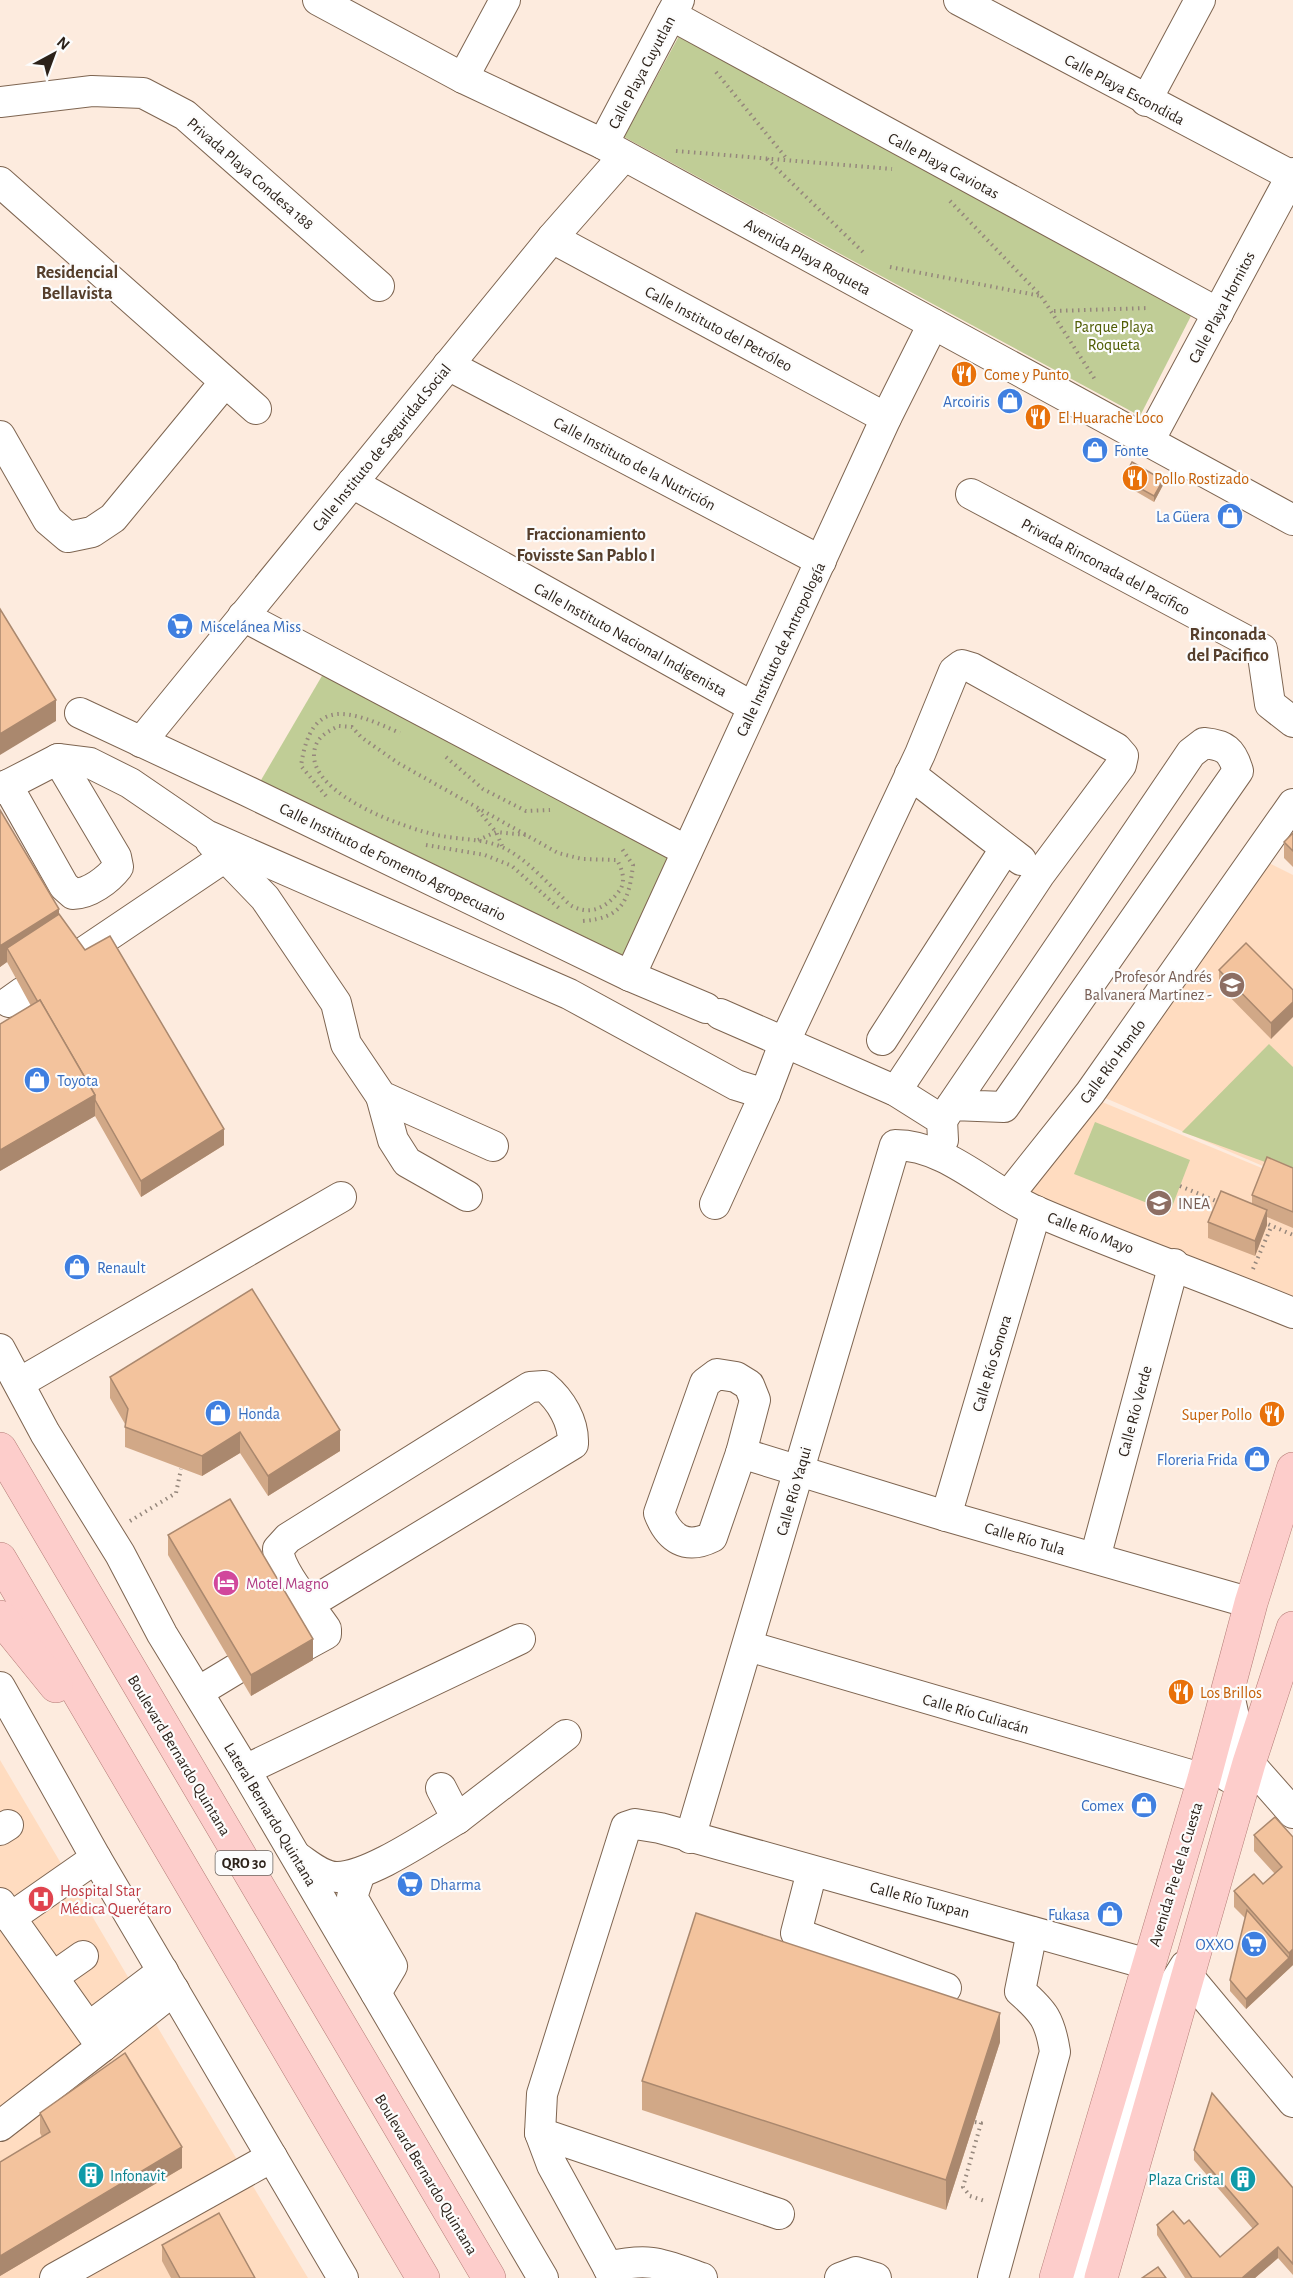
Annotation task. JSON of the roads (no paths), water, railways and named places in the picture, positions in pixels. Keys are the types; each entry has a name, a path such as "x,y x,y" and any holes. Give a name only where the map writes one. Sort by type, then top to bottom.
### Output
{"main road":[{"name":"Boulevard Bernardo Quintana","path":"0,1449 489,2278"},
{"name":"Avenida Pie de la Cuesta","path":"1056,2278 1204,1779 1251,1603 1293,1469"},
{"path":"0,1559 423,2278"},
{"path":"0,1617 127,1774"},
{"path":"1101,2278 1249,1763 1293,1628"}],"street":[{"name":"Avenida Playa Roqueta","path":"318,0 463,78 614,150 1149,441 1290,510"},
{"path":"463,78 505,0"},
{"name":"Calle Playa Escondida","path":"960,0 1292,175"},
{"path":"1146,100 1200,0"},
{"name":"Calle Playa Cuyutlan","path":"614,150 675,8"},
{"name":"Calle Playa Gaviotas","path":"675,8 1218,313"},
{"name":"Privada Playa Condesa 188","path":"0,102 92,91 143,93 185,115 379,286"},
{"name":"Calle Instituto de Seguridad Social","path":"141,742 552,238 614,150"},
{"name":"Calle Playa Hornitos","path":"1149,441 1292,175"},
{"path":"0,182 256,409"},
{"name":"Calle Instituto del Petróleo","path":"552,238 886,418"},
{"name":"Calle Instituto de Antropología","path":"630,976 886,418 933,324"},
{"name":"Calle Instituto de la Nutrición","path":"448,365 821,561"},
{"path":"0,436 48,520 68,537 92,532 112,518 225,382"},
{"name":"Calle Instituto Nacional Indigenista","path":"352,483 753,707"},
{"name":"Privada Rinconada del Pacífico","path":"971,494 1262,649 1270,704 1293,722"},
{"path":"243,616 687,851"},
{"path":"716,1204 765,1094 785,1041 910,774 954,670 962,665 1116,748 1123,756 1121,765 1040,874 896,1091"},
{"name":"Calle Instituto de Fomento Agropecuario","path":"80,713 630,976 785,1041 947,1113"},
{"path":"943,1157 947,1113 1059,947 1191,753 1204,742 1223,745 1234,755 1238,771 1004,1107 947,1113"},
{"path":"58,759 116,857 118,867 112,875 82,894 73,894 64,886 4,787 58,759 90,763 130,783 206,835 569,994 736,1085 765,1094"},
{"path":"910,774 1040,874"},
{"name":"Calle Río Hondo","path":"1008,1196 1090,1093 1293,804"},
{"path":"206,835 264,898 336,1003 346,1044 381,1096 393,1140 407,1162 467,1196"},
{"path":"882,1040 1005,849"},
{"path":"78,956 225,857"},
{"path":"1059,947 1113,950"},
{"path":"381,1096 493,1146"},
{"name":"Calle Río Mayo","path":"895,1145 909,1145 943,1157 1036,1211 1293,1313"},
{"name":"Calle Río Yaqui","path":"690,1838 895,1145"},
{"path":"19,1383 341,1197"},
{"name":"Calle Río Sonora","path":"946,1515 1036,1211"},
{"name":"Calle Río Verde","path":"1095,1558 1174,1264"},
{"name":"Lateral Bernardo Quintana","path":"0,1349 45,1433 106,1535 120,1554 162,1634 246,1770 543,2278"},
{"path":"717,1374 736,1377 749,1385 755,1400 741,1453 712,1537 698,1544 681,1541 665,1528 659,1513 705,1383 717,1374"},
{"path":"544,1386 554,1394 574,1428 573,1444 307,1625 278,1559 278,1549 288,1538 530,1387 544,1386"},
{"name":"Calle Río Tula","path":"741,1453 1251,1603"},
{"path":"246,1770 520,1639"},
{"name":"Calle Río Culiacán","path":"748,1646 1204,1779"},
{"path":"202,1699 240,1676"},
{"path":"0,1688 96,1858 272,2157 337,2275"},
{"path":"1131,2024 1181,1941 1202,1869 1239,1740 1228,1690"},
{"path":"297,1857 322,1874 337,1877 360,1873 457,1819 566,1735"},
{"path":"1249,1763 1293,1813"},
{"path":"441,1788 457,1819"},
{"name":"Calle Río Tuxpan","path":"540,2133 542,2094 626,1827 635,1824 1148,1964"},
{"path":"96,1858 5,1911 96,2037"},
{"path":"812,1871 796,1933 946,1988"},
{"path":"360,1873 352,1897 392,1966 376,1993"},
{"path":"993,2278 1054,2052 1052,2036 1043,2011 1020,1991 1032,1932"},
{"path":"53,1977 82,1956"},
{"path":"1074,2278 1147,2028 1192,1961 1293,2102"},
{"path":"0,2126 96,2037 169,1980"},
{"path":"540,2133 779,2214"},
{"path":"540,2133 552,2165 610,2273 627,2262 655,2261 691,2276"},
{"path":"55,2278 272,2157"},
{"path":"840,2278 856,2272 876,2278"}],"place":[{"name":"Come y Punto","path":"964,374"},
{"name":"Arcoiris","path":"1010,401"},
{"name":"El Huarache Loco","path":"1038,417"},
{"name":"Fonte","path":"1095,450"},
{"name":"Pollo Rostizado","path":"1135,478"},
{"name":"La Güera","path":"1230,516"},
{"name":"Miscelánea Miss","path":"180,626"},
{"name":"Profesor Andrés Balvanera Martinez -","path":"1232,985"},
{"name":"Toyota","path":"37,1080"},
{"name":"INEA","path":"1159,1203"},
{"name":"Renault","path":"77,1267"},
{"name":"Honda","path":"218,1413"},
{"name":"Super Pollo","path":"1272,1414"},
{"name":"Floreria Frida","path":"1257,1459"},
{"name":"Motel Magno","path":"226,1583"},
{"name":"Los Brillos","path":"1181,1692"},
{"name":"Comex","path":"1144,1805"},
{"name":"Dharma","path":"410,1884"},
{"name":"Hospital Star Médica Querétaro","path":"41,1899"},
{"name":"Fukasa","path":"1110,1914"},
{"name":"OXXO","path":"1254,1944"},
{"name":"Infonavit","path":"91,2175"},
{"name":"Plaza Cristal","path":"1243,2179"}],"district":[{"name":"Residencial Bellavista","path":"77,282"},
{"name":"Fraccionamiento Fovisste San Pablo I","path":"586,544"},
{"name":"Rinconada del Pacifico","path":"1228,644"}],"park label":[{"name":"Parque Playa Roqueta","path":"1114,335"}]}
